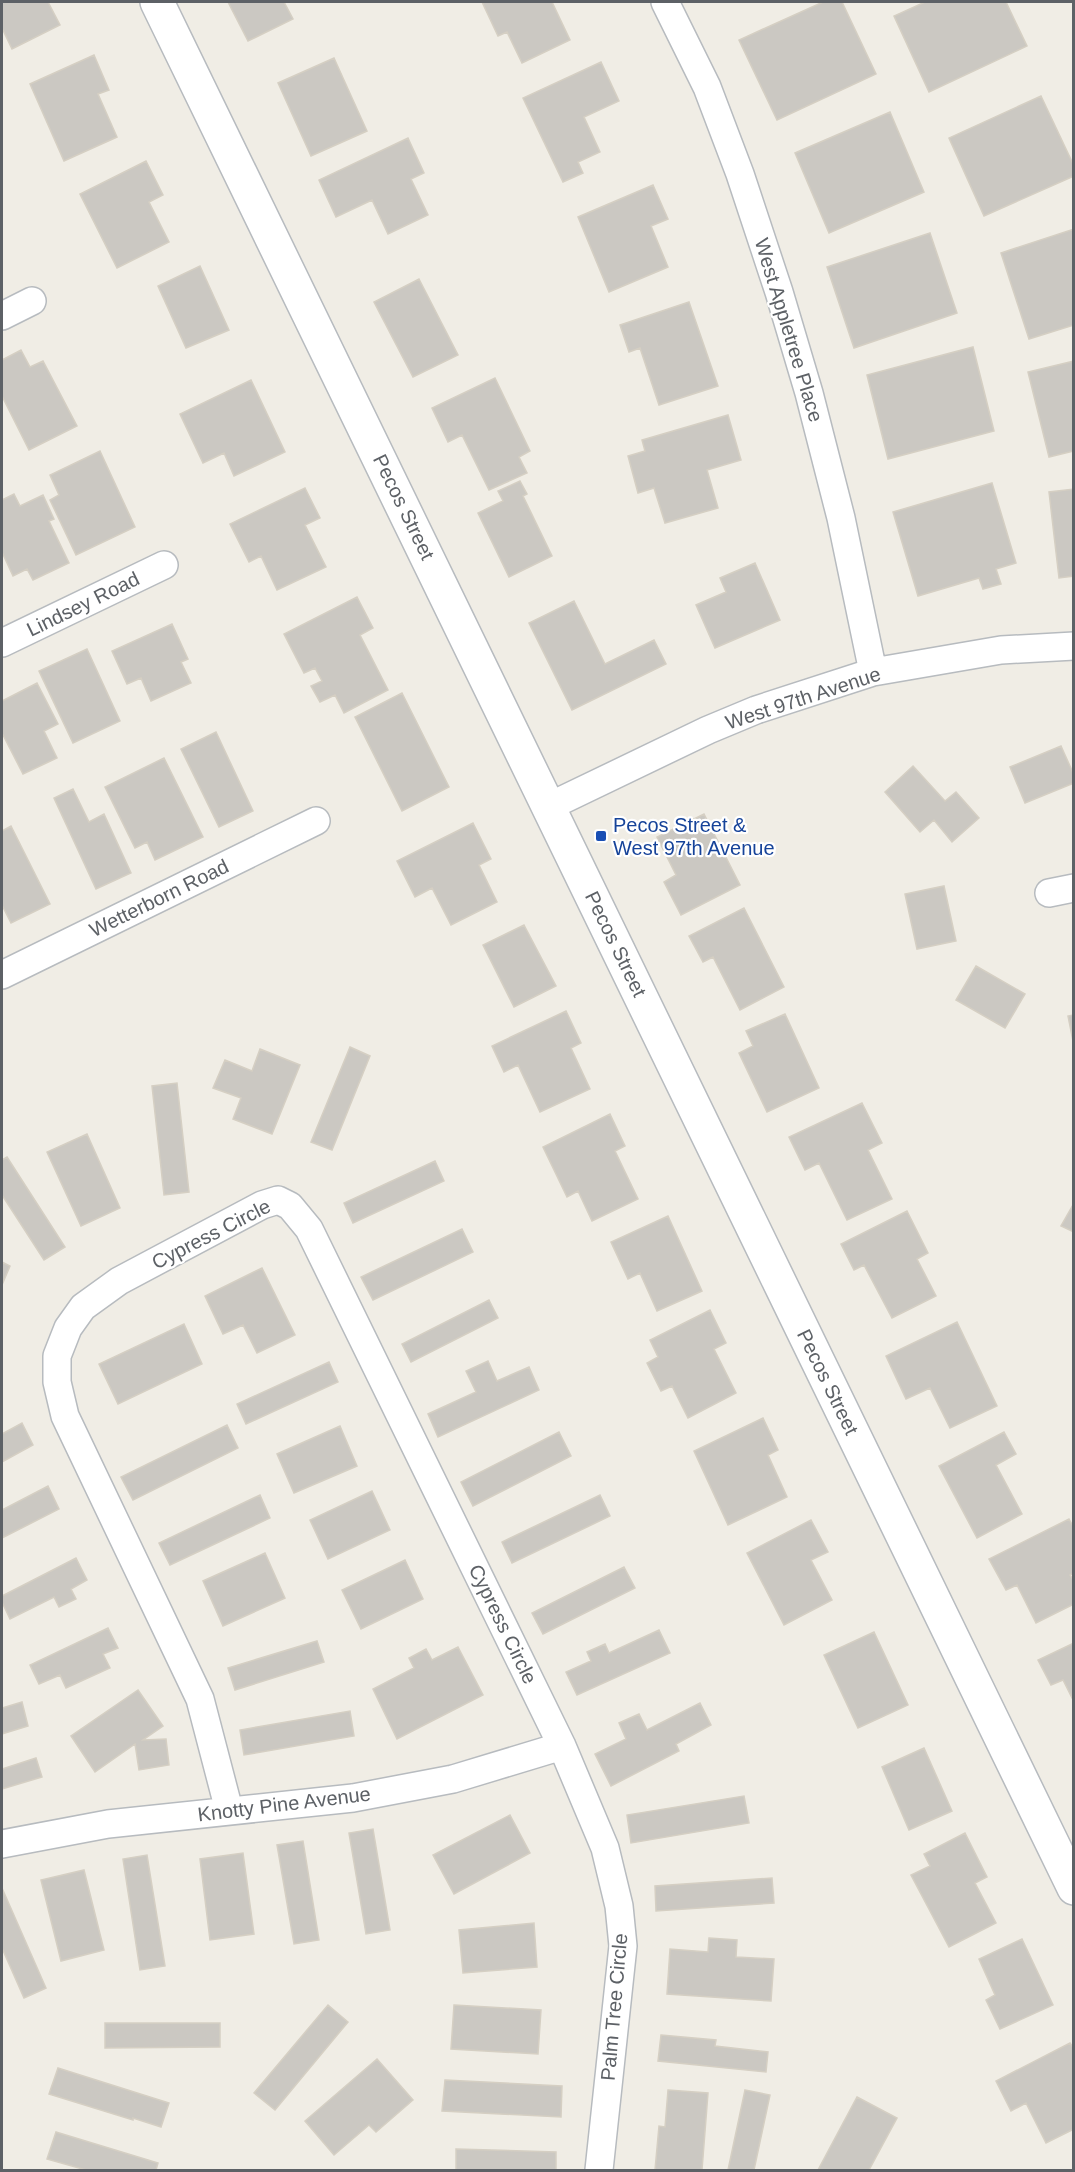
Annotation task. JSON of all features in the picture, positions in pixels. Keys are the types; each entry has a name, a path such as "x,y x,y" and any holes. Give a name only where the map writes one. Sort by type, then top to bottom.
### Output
{"street":[{"name":"Pecos Street","path":"158,2 1074,1888"},
{"name":"West Appletree Place","path":"665,2 711,98 740,174 779,292 809,393 841,518 873,672"},
{"path":"2,316 32,301"},
{"name":"Lindsey Road","path":"2,643 164,565"},
{"name":"West 97th Avenue","path":"550,807 708,730 756,710 873,672 1001,650 1074,645"},
{"name":"Wetterborn Road","path":"2,975 316,821"},
{"name":"Cypress Circle","path":"229,1810 200,1699 65,1416 57,1382 57,1356 68,1328 83,1306 119,1281 262,1204 278,1200 290,1206 309,1229 562,1746"},
{"name":"Knotty Pine Avenue","path":"2,1844 108,1824 353,1798 453,1779 562,1746"},
{"name":"Palm Tree Circle","path":"562,1746 605,1848 619,1906 623,1946 599,2170"}],"building":[{"path":"2,2 48,2 60,25 12,49 2,28"},
{"path":"228,2 284,2 293,19 248,41"},
{"path":"482,2 552,2 570,40 522,63 507,32 498,36"},
{"path":"823,2 842,2 876,74 777,120 739,40"},
{"path":"925,2 1006,2 1027,46 929,92 894,16"},
{"path":"94,55 109,90 98,94 117,137 64,161 30,84"},
{"path":"334,58 367,131 311,156 278,83"},
{"path":"601,62 619,101 584,117 600,152 578,162 583,173 563,182 523,98"},
{"path":"1041,96 1074,166 1074,176 984,216 949,138"},
{"path":"890,112 924,192 829,233 795,153"},
{"path":"408,138 424,173 411,179 428,215 388,234 372,200 336,217 319,180"},
{"path":"146,161 163,195 149,202 169,242 117,268 80,194"},
{"path":"653,185 668,219 651,226 668,267 609,292 578,217"},
{"path":"1074,229 1074,325 1029,339 1001,253"},
{"path":"930,233 957,313 854,348 827,267"},
{"path":"200,266 229,330 186,348 158,286"},
{"path":"419,279 458,355 413,377 374,302"},
{"path":"689,302 718,386 659,405 640,348 629,352 620,325"},
{"path":"973,347 994,431 888,459 867,375"},
{"path":"21,350 30,367 43,361 77,426 29,450 2,396 2,360"},
{"path":"1074,361 1074,451 1049,457 1028,372"},
{"path":"495,378 530,451 519,457 527,473 489,490 462,435 448,442 432,408"},
{"path":"251,380 285,452 234,476 224,453 203,463 180,414"},
{"path":"728,415 741,460 707,470 718,508 665,523 654,488 638,493 628,456 645,451 642,440"},
{"path":"100,451 135,527 76,555 50,500 59,495 50,475"},
{"path":"520,481 527,494 523,496 552,556 509,577 478,513 503,501 498,491"},
{"path":"992,483 1016,563 996,569 1001,584 983,589 979,578 918,596 893,512"},
{"path":"305,488 320,518 305,525 326,567 277,590 261,556 249,562 230,524"},
{"path":"1074,489 1074,576 1059,578 1049,492"},
{"path":"14,494 20,506 43,495 54,519 49,521 69,563 33,580 27,569 13,576 2,552 2,500"},
{"path":"755,563 780,620 715,648 696,605 726,592 720,578"},
{"path":"357,597 373,628 360,635 388,690 344,713 335,695 320,702 311,686 322,681 315,668 304,673 284,634"},
{"path":"574,601 605,664 654,640 666,664 572,710 529,623"},
{"path":"172,624 188,659 181,662 191,683 151,701 141,678 127,684 112,651"},
{"path":"87,649 120,721 73,743 39,671"},
{"path":"37,683 58,724 44,731 57,758 23,774 2,736 2,701"},
{"path":"402,693 449,787 402,811 355,717"},
{"path":"216,732 253,811 219,827 181,749"},
{"path":"1061,746 1074,775 1074,783 1025,803 1010,767"},
{"path":"164,758 203,837 155,860 147,842 135,848 105,787"},
{"path":"913,766 945,801 956,792 979,818 952,842 934,820 920,832 885,792"},
{"path":"73,789 89,822 104,814 131,873 96,889 54,798"},
{"path":"704,814 740,885 681,915 664,882 676,875 657,837"},
{"path":"473,823 491,859 479,865 497,902 451,925 432,888 415,897 397,861"},
{"path":"11,826 50,904 11,923 2,905 2,831"},
{"path":"944,886 956,941 917,949 905,894"},
{"path":"744,908 784,987 740,1010 713,957 703,962 689,936"},
{"path":"524,925 556,986 514,1007 483,945"},
{"path":"976,966 1025,994 1005,1028 956,1000"},
{"path":"566,1011 581,1043 571,1048 590,1089 540,1112 518,1065 504,1072 492,1046"},
{"path":"785,1014 819,1088 767,1112 739,1053 753,1046 746,1031"},
{"path":"1074,1015 1074,1046 1068,1016"},
{"path":"350,1047 370,1056 332,1150 311,1142"},
{"path":"260,1049 300,1065 272,1134 233,1119 241,1098 213,1088 225,1060 252,1071"},
{"path":"177,1083 189,1192 164,1195 152,1086"},
{"path":"862,1103 882,1143 868,1150 892,1199 847,1220 819,1163 805,1170 789,1137"},
{"path":"610,1114 625,1146 615,1151 638,1199 592,1221 578,1191 567,1197 543,1147"},
{"path":"87,1134 120,1208 81,1226 47,1152"},
{"path":"7,1157 65,1247 44,1260 2,1195 2,1160"},
{"path":"435,1161 444,1181 353,1223 344,1203"},
{"path":"1074,1203 1074,1232 1061,1226"},
{"path":"907,1211 928,1253 917,1259 936,1296 892,1318 864,1265 854,1270 841,1244"},
{"path":"668,1216 702,1291 657,1311 640,1273 628,1279 611,1242"},
{"path":"462,1229 473,1252 373,1300 361,1277"},
{"path":"2,1262 10,1266 2,1285"},
{"path":"262,1268 295,1335 257,1353 243,1325 223,1334 205,1296"},
{"path":"489,1300 498,1318 411,1362 402,1344"},
{"path":"710,1310 726,1343 714,1349 736,1393 688,1418 672,1386 661,1391 647,1363 658,1357 650,1340"},
{"path":"957,1322 997,1406 950,1428 930,1388 906,1399 886,1356"},
{"path":"184,1324 202,1364 118,1404 99,1364"},
{"path":"488,1361 497,1381 529,1367 539,1390 438,1437 428,1414 476,1392 466,1371"},
{"path":"329,1362 338,1382 246,1424 237,1404"},
{"path":"763,1418 778,1450 768,1455 787,1497 728,1525 694,1451"},
{"path":"22,1423 33,1445 2,1462 2,1434"},
{"path":"227,1425 238,1448 133,1500 121,1477"},
{"path":"340,1426 357,1466 294,1493 277,1454"},
{"path":"559,1432 571,1456 473,1506 461,1482"},
{"path":"1004,1432 1016,1454 996,1465 1022,1514 977,1538 939,1466"},
{"path":"48,1486 59,1509 2,1538 2,1510"},
{"path":"372,1491 390,1530 328,1559 310,1520"},
{"path":"260,1495 270,1518 170,1565 159,1543"},
{"path":"600,1495 610,1516 512,1563 502,1542"},
{"path":"1069,1519 1074,1528 1074,1573 1070,1575 1074,1581 1074,1604 1036,1623 1017,1585 1006,1590 989,1559"},
{"path":"811,1520 828,1552 811,1560 832,1600 784,1625 747,1553"},
{"path":"265,1553 285,1598 223,1626 203,1581"},
{"path":"76,1558 87,1580 71,1589 76,1599 59,1607 54,1597 10,1619 2,1602 2,1596"},
{"path":"405,1560 423,1599 361,1629 342,1590"},
{"path":"624,1567 635,1588 543,1634 532,1613"},
{"path":"108,1628 118,1648 103,1654 110,1668 66,1688 60,1675 39,1684 30,1665"},
{"path":"659,1630 670,1653 577,1695 566,1672 591,1661 587,1652 605,1644 609,1653"},
{"path":"874,1632 908,1705 858,1728 824,1655"},
{"path":"317,1641 324,1662 235,1690 228,1668"},
{"path":"1074,1643 1074,1702 1063,1680 1051,1685 1038,1660"},
{"path":"458,1647 483,1695 397,1739 373,1689 414,1668 409,1658 426,1649 432,1660"},
{"path":"138,1690 163,1726 143,1740 166,1739 169,1765 139,1770 135,1744 95,1772 71,1736"},
{"path":"22,1702 28,1726 2,1734 2,1708"},
{"path":"700,1703 711,1725 676,1744 679,1751 611,1786 595,1754 626,1739 619,1723 639,1714 647,1730"},
{"path":"350,1711 354,1736 244,1755 240,1730"},
{"path":"924,1748 952,1811 909,1830 882,1767"},
{"path":"36,1758 42,1777 2,1789 2,1769"},
{"path":"744,1796 749,1823 631,1843 627,1815"},
{"path":"510,1815 530,1853 454,1894 433,1855"},
{"path":"373,1829 390,1930 366,1934 349,1833"},
{"path":"965,1833 987,1877 975,1883 996,1923 949,1947 911,1875 930,1866 924,1854"},
{"path":"303,1841 319,1940 294,1944 277,1845"},
{"path":"243,1853 254,1934 210,1940 200,1859"},
{"path":"147,1855 165,1966 140,1970 123,1859"},
{"path":"84,1870 104,1950 61,1961 41,1880"},
{"path":"772,1878 774,1903 656,1911 655,1886"},
{"path":"2,1888 46,1988 24,1998 2,1948"},
{"path":"534,1923 537,1967 463,1973 459,1930"},
{"path":"709,1938 737,1940 736,1957 774,1959 771,2001 667,1994 670,1949 708,1952"},
{"path":"1022,1939 1053,2005 1000,2029 986,2000 995,1995 979,1959"},
{"path":"328,2005 348,2022 275,2110 254,2093"},
{"path":"454,2005 541,2010 538,2054 451,2049"},
{"path":"105,2023 220,2023 220,2047 105,2048"},
{"path":"661,2035 716,2040 715,2046 768,2052 766,2072 658,2061"},
{"path":"1070,2043 1074,2049 1074,2129 1046,2143 1026,2103 1011,2111 996,2081"},
{"path":"377,2059 413,2100 376,2132 369,2125 334,2155 305,2121"},
{"path":"58,2068 169,2103 161,2127 49,2094"},
{"path":"445,2080 562,2086 561,2117 442,2111"},
{"path":"668,2090 708,2093 702,2170 655,2170 659,2126 665,2127"},
{"path":"745,2090 770,2095 754,2170 728,2170"},
{"path":"857,2097 897,2118 869,2170 818,2170"},
{"path":"56,2132 158,2163 156,2170 86,2170 47,2159"},
{"path":"456,2149 556,2152 556,2170 456,2170"}],"place":[{"name":"Pecos Street & West 97th Avenue","path":"601,836"}]}
